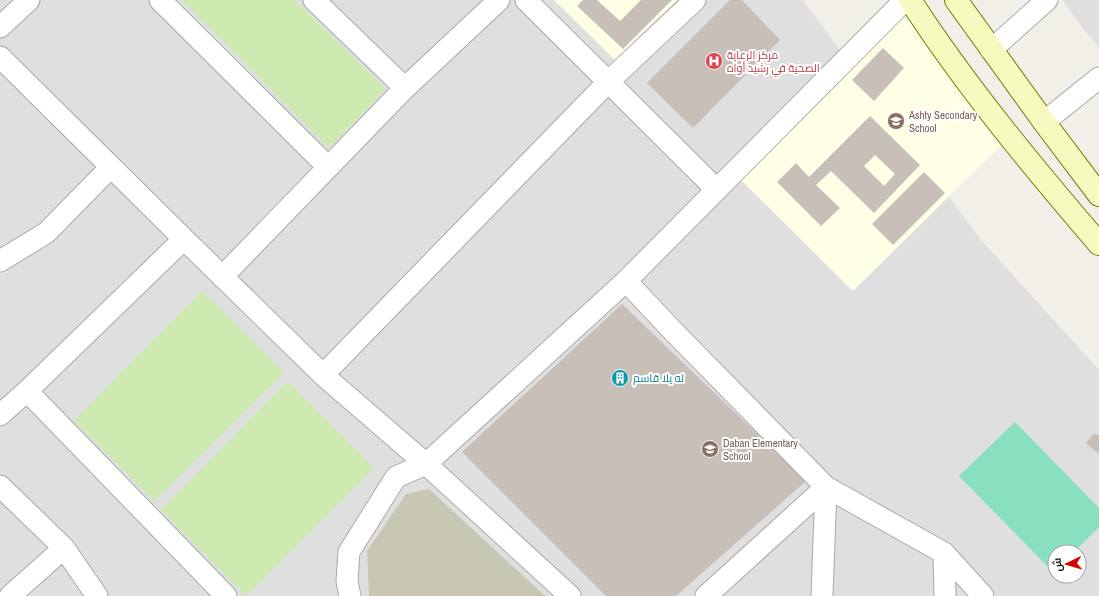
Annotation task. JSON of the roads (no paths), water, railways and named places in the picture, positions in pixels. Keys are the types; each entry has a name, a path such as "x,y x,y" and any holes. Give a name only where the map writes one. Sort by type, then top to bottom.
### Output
{"main road":[{"path":"910,0 937,42 1039,173 1099,244"},
{"path":"956,0 991,50 1099,195"}],"street":[{"path":"0,27 29,0"},
{"path":"160,0 328,167"},
{"path":"314,0 405,88"},
{"path":"222,277 405,88 498,0"},
{"path":"526,0 716,189"},
{"path":"323,375 608,82 695,0"},
{"path":"350,596 347,581 349,552 396,477 426,464 626,281 905,0"},
{"path":"991,50 1047,0"},
{"path":"0,57 184,240 323,375 426,464 570,596"},
{"path":"1044,122 1099,78"},
{"path":"0,261 46,233 111,167"},
{"path":"0,415 27,391 184,240"},
{"path":"626,281 826,487 944,554 983,596"},
{"path":"27,391 226,596"},
{"path":"0,486 64,548 97,596"},
{"path":"706,596 826,487"},
{"path":"822,596 826,487"},
{"path":"10,596 64,548"},
{"path":"944,554 945,596"}],"place":[{"name":"مركز الرعاية الصحية في رشيد أواه","path":"714,61"},
{"name":"Ashty Secondary School","path":"896,121"},
{"name":"له يلا قاسم","path":"620,378"},
{"name":"Daban Elementary School","path":"710,449"}]}
